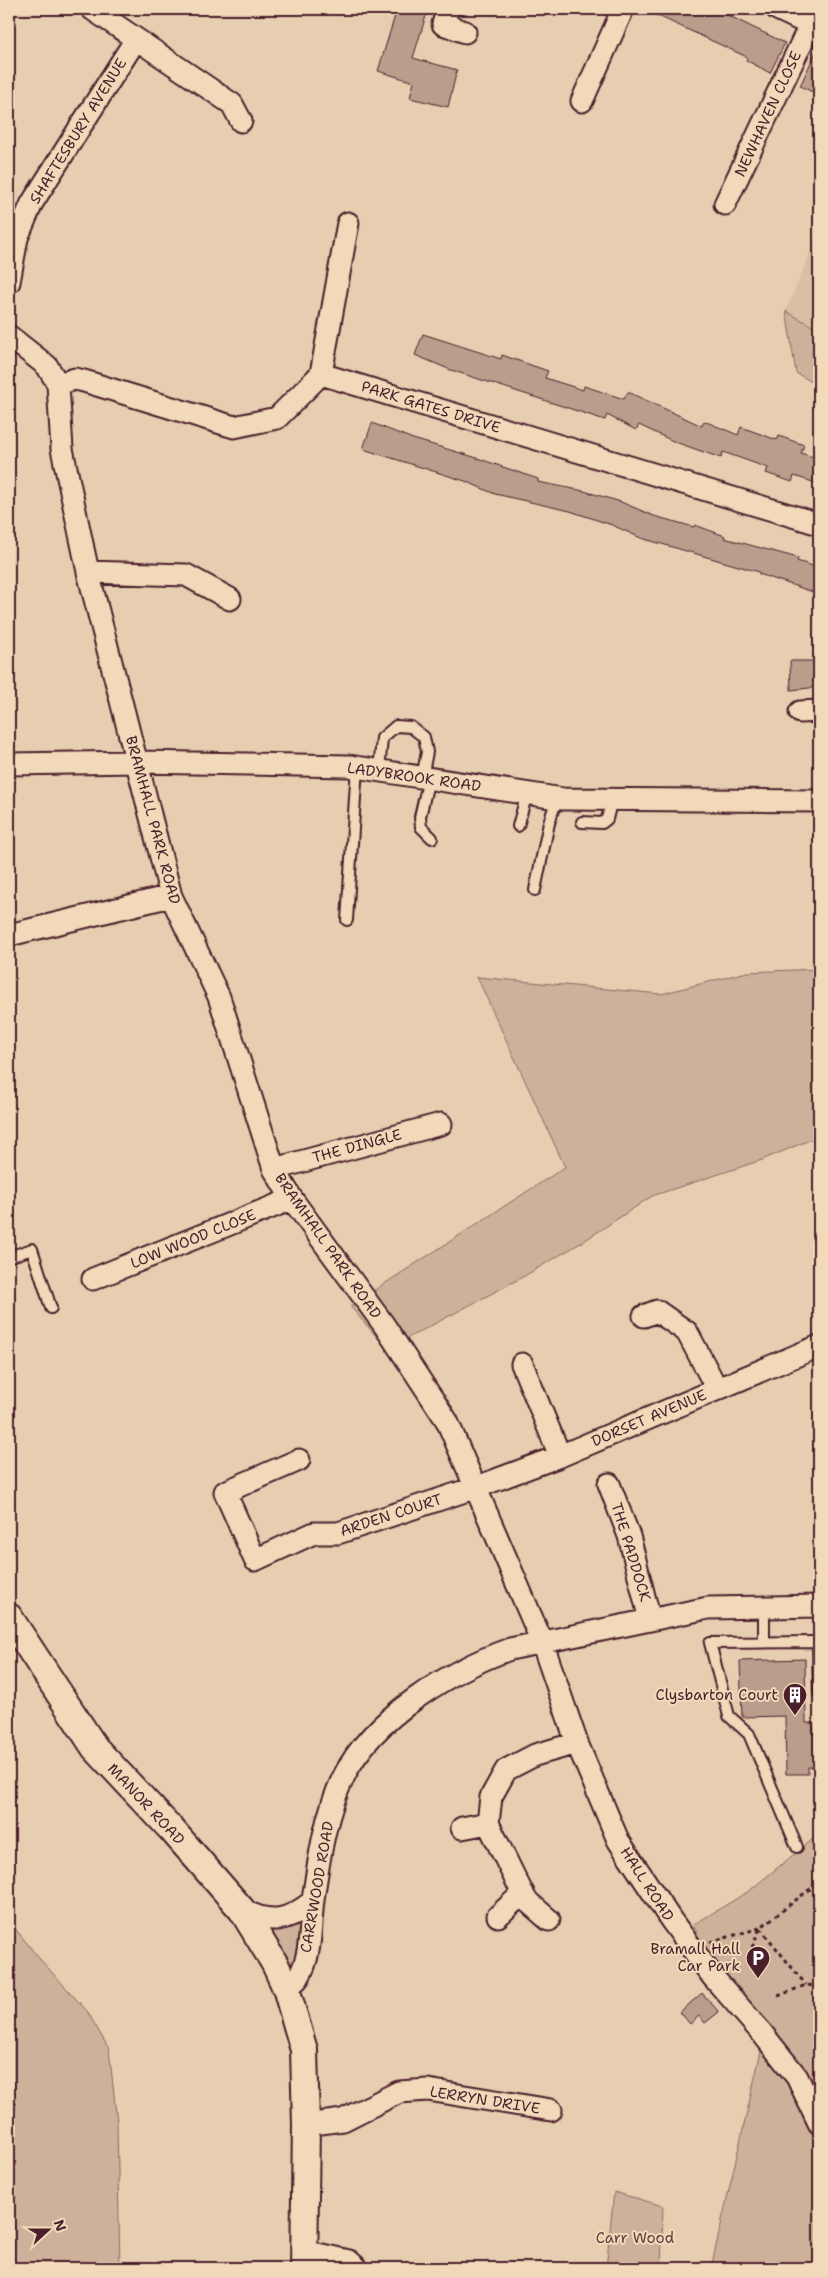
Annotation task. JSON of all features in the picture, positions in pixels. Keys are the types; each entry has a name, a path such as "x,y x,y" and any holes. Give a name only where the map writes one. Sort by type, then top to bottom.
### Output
{"street":[{"path":"92,9 232,104 241,121"},
{"path":"448,9 443,24 465,32"},
{"path":"582,100 623,9"},
{"path":"777,9 815,27"},
{"name":"NEWHAVEN CLOSE","path":"725,204 815,27"},
{"name":"SHAFTESBURY AVENUE","path":"9,282 17,238 32,203 136,40"},
{"path":"9,336 47,366 58,384 75,379 84,381 234,427 277,418 321,374 348,223"},
{"name":"PARK GATES DRIVE","path":"321,374 819,524"},
{"name":"BRAMHALL PARK ROAD","path":"58,384 62,450 88,572 171,896 219,998 274,1169 292,1199 384,1325 447,1421 542,1642"},
{"path":"88,572 186,575 230,600"},
{"name":"LADYBROOK ROAD","path":"9,764 138,762 357,767 557,798 819,801"},
{"path":"9,935 171,896"},
{"name":"THE DINGLE","path":"274,1169 441,1124"},
{"name":"LOW WOOD CLOSE","path":"94,1280 292,1199"},
{"path":"644,1316 657,1311 687,1332 717,1389"},
{"name":"DORSET AVENUE","path":"477,1487 560,1456 819,1346"},
{"path":"522,1364 560,1456"},
{"name":"ARDEN COURT","path":"299,1460 226,1492 255,1560 314,1533 338,1533 477,1487"},
{"name":"THE PADDOCK","path":"609,1484 629,1536 650,1620"},
{"path":"542,1642 708,1608 819,1606"},
{"name":"MANOR ROAD","path":"9,1618 95,1748 172,1830 242,1910 271,1957 286,1988"},
{"name":"HALL ROAD","path":"542,1642 577,1744 618,1840 690,1947 797,2077 819,2123"},
{"name":"CARRWOOD ROAD","path":"286,1988 297,1979 304,1963 319,1859 333,1803 345,1774 362,1748 410,1702 446,1678 490,1656 510,1649 542,1642"},
{"path":"549,1920 526,1900 488,1823 491,1797 506,1770 535,1755 577,1744"},
{"path":"462,1828 488,1823"},
{"path":"498,1916 523,1893"},
{"path":"242,1910 257,1918 279,1919 297,1914 314,1901"},
{"path":"286,1988 304,2050 306,2124 304,2260 349,2262 357,2268"},
{"name":"LERRYN DRIVE","path":"306,2124 343,2120 399,2092 428,2090 551,2110"}],"lane":[{"path":"380,770 382,738 396,726 411,727 424,736 427,752 420,817 421,827 432,838"},
{"path":"347,920 357,767"},
{"path":"518,826 527,793"},
{"path":"535,890 549,823 557,798"},
{"path":"582,822 602,823 608,819 612,799"},
{"path":"9,1257 32,1249 51,1308"},
{"path":"764,1607 764,1642"},
{"path":"797,1847 749,1734 729,1716 710,1643 818,1642 819,1693"}],"path":[{"path":"690,1947 760,1928 819,1882"},
{"path":"749,1955 760,1928"},
{"path":"760,1928 806,1985"},
{"path":"778,1996 806,1985 819,1986"}],"shaded area":[{"path":"819,231 819,330 786,311"}],"green space":[{"path":"786,311 819,330 819,386 796,373"},
{"path":"819,969 819,1136 762,1160 652,1196 584,1241 521,1278 387,1349 350,1306 565,1167 477,977 661,994 747,972"},
{"name":"Carr Wood","path":"819,1834 819,2268 711,2268 764,2038 712,1964 693,1925 749,1891"},
{"path":"301,1920 294,1962 288,1965 266,1927"},
{"path":"9,1921 38,1957 87,2011 109,2049 117,2122 120,2268 9,2268"},
{"name":"Carr Wood","path":"614,2192 663,2206 661,2268 606,2268"}],"building":[{"path":"397,9 428,9 413,58 457,70 448,107 410,98 414,82 378,71"},
{"path":"643,9 715,9 785,43 770,73 746,60 747,57"},
{"path":"819,45 819,95 800,86"},
{"path":"423,334 501,359 502,355 548,371 545,378 583,390 584,386 624,399 628,392 702,426 704,421 738,435 741,427 777,440 779,436 804,445 801,453 819,459 819,484 794,476 792,482 766,473 768,468 723,452 721,458 675,442 639,425 636,430 607,415 605,420 451,370 415,355"},
{"path":"372,423 413,439 538,479 538,482 584,491 621,502 654,516 694,527 695,525 725,536 724,538 798,558 797,561 819,568 819,594 759,574 759,572 641,538 612,525 570,511 495,494 465,481 363,449"},
{"path":"790,661 819,661 819,687 791,690"},
{"name":"Clysbarton Court","path":"805,1659 806,1723 813,1723 814,1737 819,1737 819,1767 808,1767 808,1774 786,1774 785,1716 742,1717 740,1661"},
{"path":"702,1993 719,2012 705,2023 699,2016 690,2024 680,2012"}],"place":[{"name":"Clysbarton Court","path":"795,1716"},
{"name":"Bramall Hall Car Park","path":"758,1979"}]}
